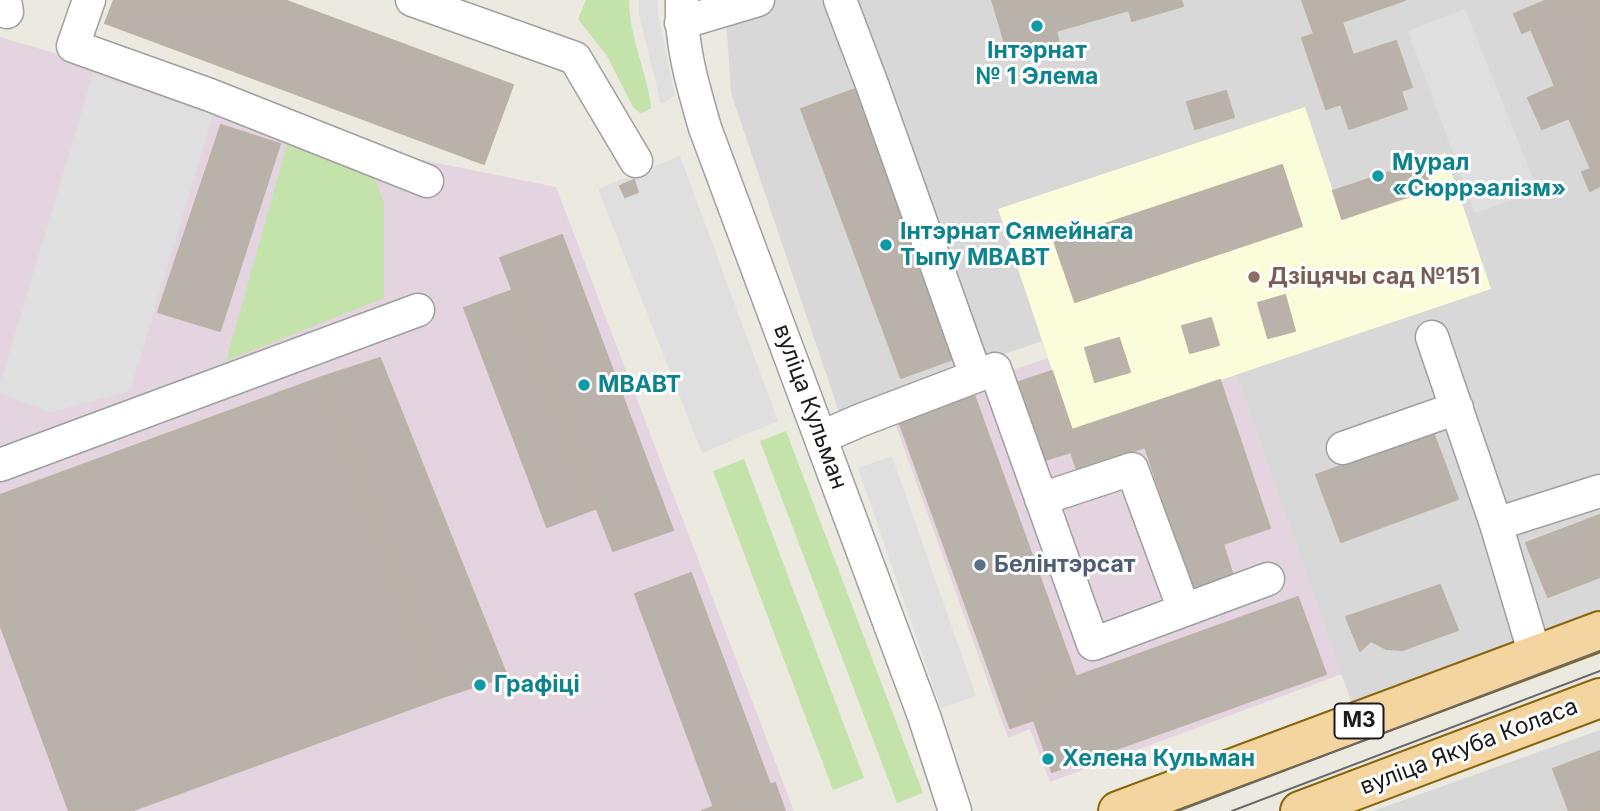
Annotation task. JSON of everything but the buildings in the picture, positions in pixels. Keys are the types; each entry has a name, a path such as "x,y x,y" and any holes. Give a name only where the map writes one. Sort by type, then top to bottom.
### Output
{"main road":[{"name":"М3","path":"1118,811 1600,631"},
{"name":"вуліца Якуба Коласа","path":"1300,811 1600,698"}],"street":[{"path":"89,0 73,46 210,95 427,181"},
{"path":"412,0 575,58 636,161"},
{"path":"681,11 758,0"},
{"path":"840,0 976,376"},
{"name":"вуліца Кульман","path":"681,11 688,70 705,128 822,437 955,811"},
{"path":"0,465 418,310"},
{"path":"1432,337 1496,524 1535,655"},
{"path":"822,437 995,369 1093,643 1268,579"},
{"path":"1343,447 1457,408"},
{"path":"1041,499 1132,469 1184,610"},
{"path":"1496,524 1600,491"}],"shaded area":[{"path":"639,0 658,0 658,14 675,96 661,104 639,14"},
{"path":"725,0 1600,0 1600,611 1353,707 1236,375 1072,430 1042,341 839,412 731,93"},
{"path":"1465,9 1538,191 1475,213 1408,31"},
{"path":"0,37 402,156 556,187 794,811 0,811"},
{"path":"93,74 213,115 130,391 51,412 0,393 0,384"},
{"name":"Дзіцячы сад №151","path":"1305,107 1333,191 1445,153 1491,289 1072,430 998,209"},
{"path":"680,156 778,421 702,453 598,189"},
{"path":"1048,358 1072,430 1236,375 1342,674 1050,782 1030,729 1008,738 891,412"},
{"path":"892,456 976,696 941,708 858,468"},
{"path":"1600,730 1600,811 1373,811"}],"green space":[{"path":"586,0 629,0 632,27 651,108 641,114 633,107 607,56 578,19"},
{"path":"287,145 371,169 384,203 384,298 226,361"},
{"path":"786,431 923,793 897,803 760,441"},
{"path":"744,459 864,778 833,790 713,471"}],"tram line":[{"path":"1178,811 1600,651"},
{"path":"1232,811 1600,671"}],"place":[{"name":"Інтэрнат № 1 Элема","path":"1037,26"},
{"name":"Мурал «Сюррэалізм»","path":"1378,176"},
{"name":"Інтэрнат Сямейнага Тыпу МВАВТ","path":"886,245"},
{"name":"Дзіцячы сад №151","path":"1254,277"},
{"name":"МВАВТ","path":"584,385"},
{"name":"Белінтэрсат","path":"980,565"},
{"name":"Графіці","path":"480,685"},
{"name":"Хелена Кульман","path":"1048,759"}]}
